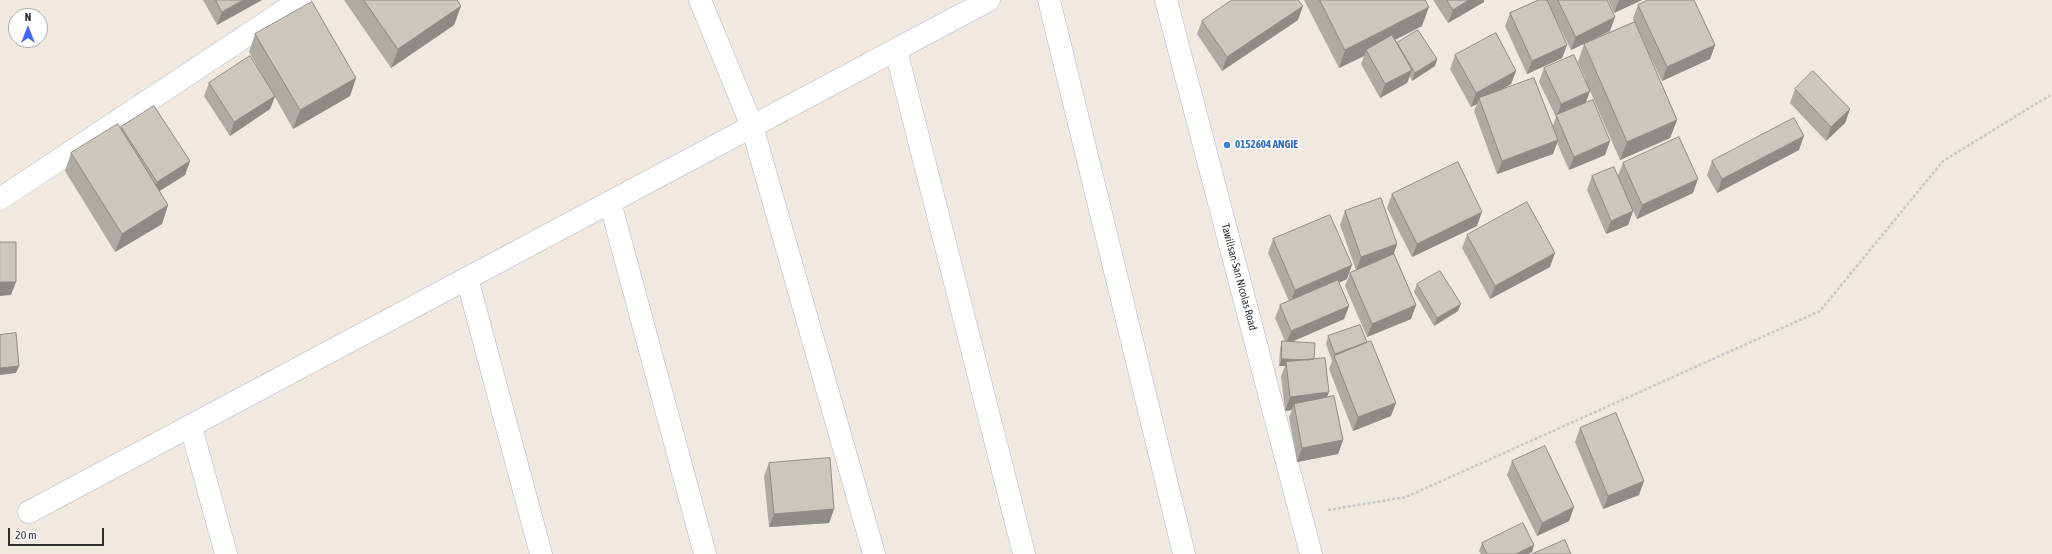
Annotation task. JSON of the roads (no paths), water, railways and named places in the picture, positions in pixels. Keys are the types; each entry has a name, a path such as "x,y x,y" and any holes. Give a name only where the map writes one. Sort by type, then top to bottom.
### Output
{"street":[{"path":"0,199 300,0"},
{"path":"700,0 752,126 874,554"},
{"path":"29,512 989,0"},
{"path":"1049,0 1184,554"},
{"name":"Tawilisan-San Nicolas Road","path":"1166,0 1311,554"},
{"path":"896,50 1024,554"},
{"path":"610,202 705,554"},
{"path":"467,278 541,554"},
{"path":"191,426 226,554"}],"place":[{"name":"0152604 ANGIE","path":"1227,145"}]}
